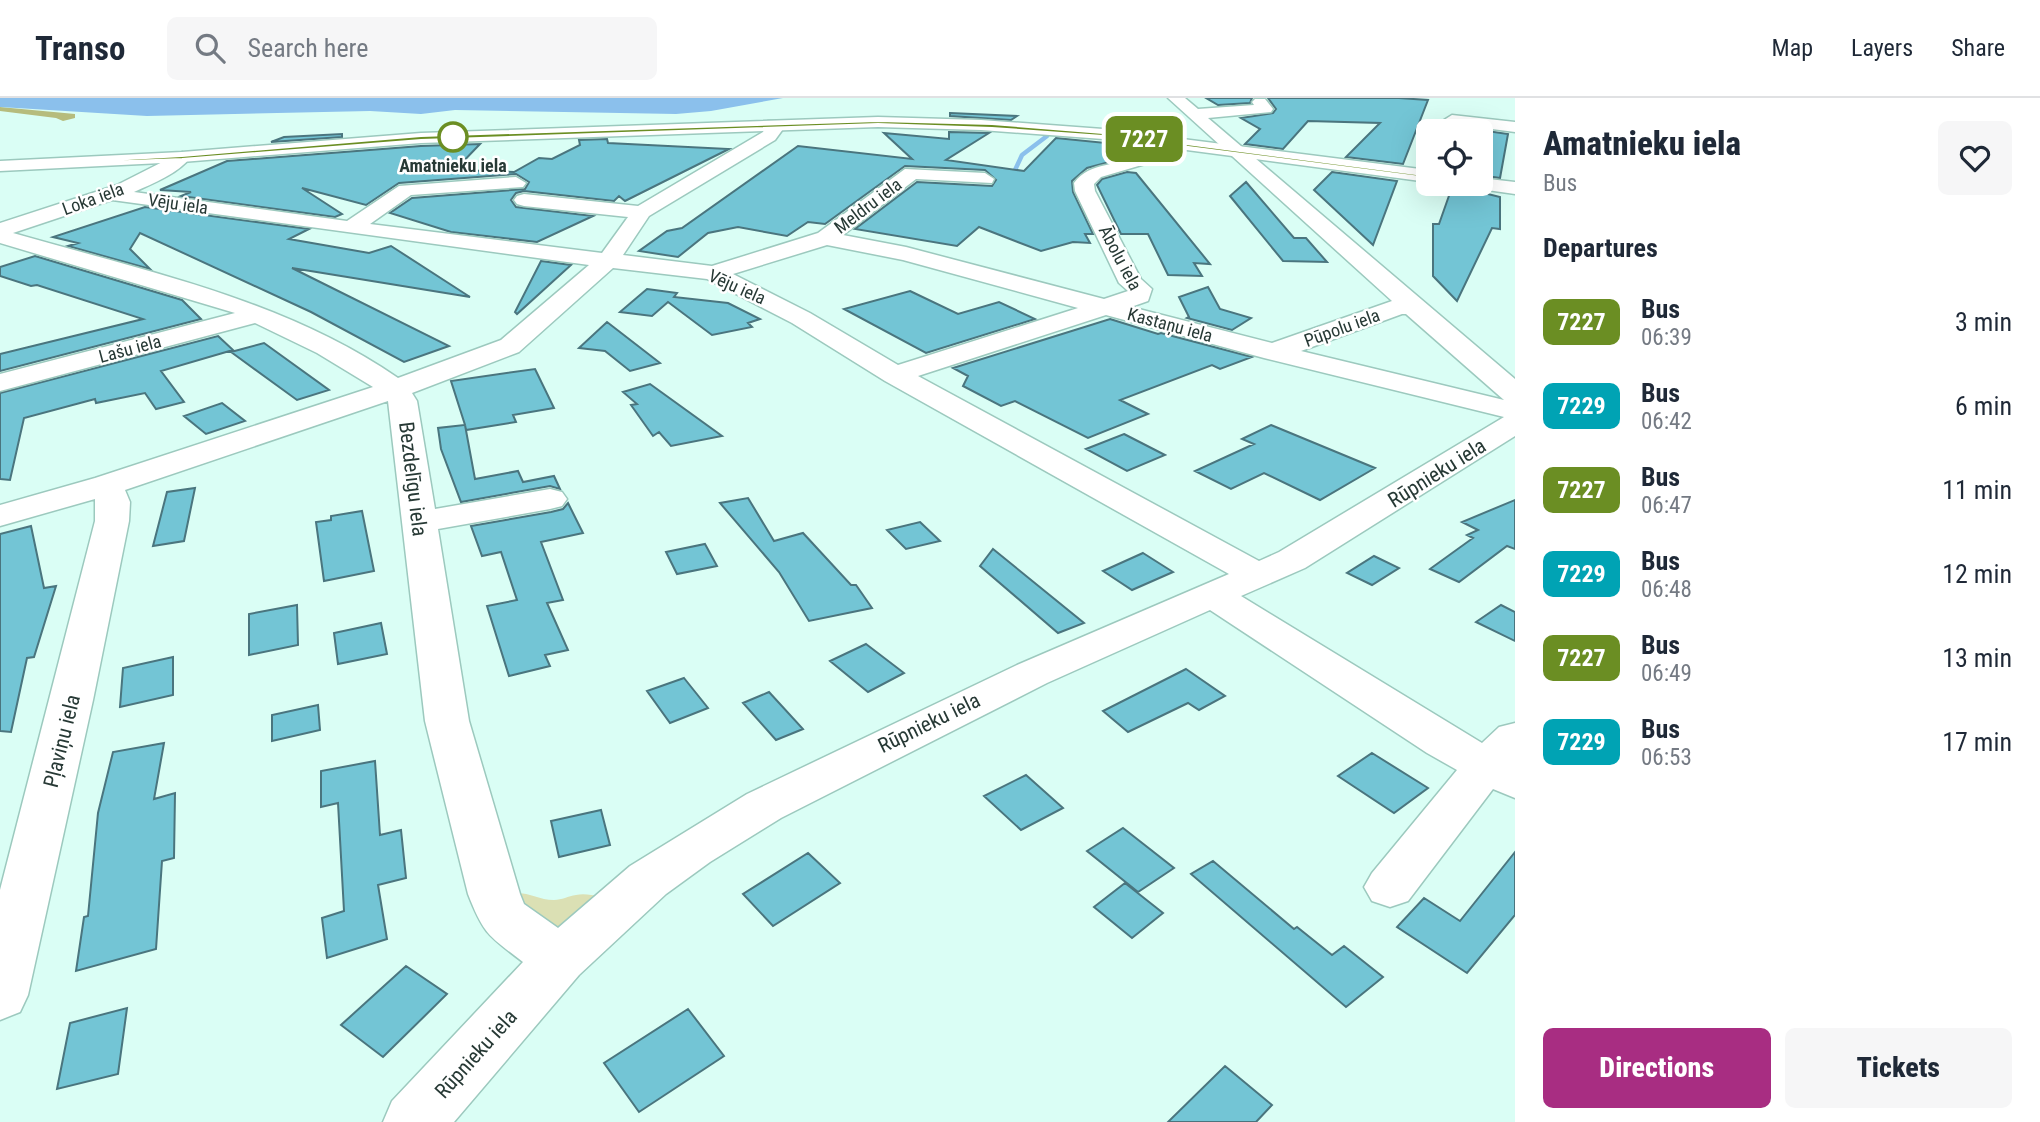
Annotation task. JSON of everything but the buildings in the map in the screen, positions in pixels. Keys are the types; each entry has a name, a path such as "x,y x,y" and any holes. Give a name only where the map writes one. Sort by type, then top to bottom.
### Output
{"street":[{"path":"1176,98 1232,150 1515,394"},
{"path":"1194,114 1265,109 1260,102"},
{"path":"0,166 182,158 421,138 774,124 949,124 1045,129 1161,141 1416,174"},
{"path":"0,516 107,485 395,389 510,346 609,259 642,212 769,136 775,129 774,124"},
{"path":"1493,125 1515,127"},
{"name":"Ābolu iela","path":"895,375 1139,296 1142,292 1131,283 1085,191 1084,183 1094,173 1146,158 1161,141"},
{"name":"Loka iela","path":"0,230 108,194 155,175 182,158"},
{"name":"Meldru iela","path":"713,273 826,238 912,173 985,179"},
{"path":"1493,185 1515,188"},
{"path":"352,227 406,190 520,192 642,212"},
{"name":"Vēju iela","path":"108,194 713,273 802,318 895,375 1258,575"},
{"path":"0,236 259,314 326,347 395,389"},
{"name":"Kastaņu iela","path":"826,238 906,254 1273,352 1515,411"},
{"name":"Pūpolu iela","path":"1273,352 1412,306"},
{"name":"Lašu iela","path":"0,383 259,314"},
{"name":"Bezdelīgu iela","path":"395,389 403,401 447,720 494,894 504,918 561,959"},
{"name":"Rūpnieku iela","path":"414,1122 561,959 649,880 692,849 764,806 1032,674 1292,560 1515,424"},
{"name":"Pļaviņu iela","path":"0,995 72,700 112,521 113,502 107,485"},
{"path":"418,522 550,499"},
{"path":"1213,595 1443,742 1506,761 1390,887"}],"green space":[{"path":"0,107 75,114 75,118 63,121 0,111"},
{"path":"515,893 554,900 582,894 599,896 555,931 532,921"}],"water":[{"path":"0,98 783,98 711,111 676,114 455,110 421,114 370,111 147,116 0,107"}],"waterway":[{"path":"1010,181 1022,155 1047,136"}],"bus line":[{"name":"7227","path":"0,166 182,158 421,138 878,122 1103,134 1416,174"}],"place":[{"name":"Amatnieku iela","path":"453,137"}]}
